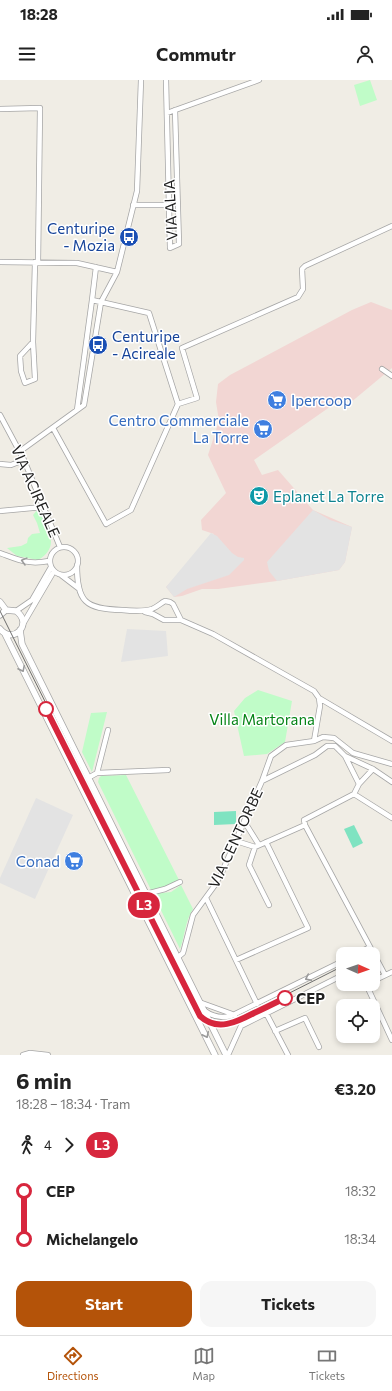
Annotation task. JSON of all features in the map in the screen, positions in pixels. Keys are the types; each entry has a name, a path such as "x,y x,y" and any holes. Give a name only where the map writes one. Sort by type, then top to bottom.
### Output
{"street":[{"path":"19,452 84,405 101,302 117,272 137,190 141,80"},
{"name":"VIA ALIA","path":"166,80 170,248 179,244 175,110"},
{"path":"167,114 259,80"},
{"path":"0,109 40,108 33,342 34,379 26,383 21,371 20,356 33,342"},
{"path":"133,205 169,205"},
{"path":"178,404 197,398 182,348 298,297 302,289 302,269 305,266 392,226"},
{"path":"0,262 77,263 117,272"},
{"path":"77,410 96,267"},
{"path":"53,428 106,524 131,510 178,404 149,313 92,300"},
{"path":"382,369 392,376"},
{"name":"VIA ACIREALE","path":"0,415 24,460 60,547"},
{"path":"0,464 11,465 24,460"},
{"path":"0,511 43,506"},
{"path":"78,588 52,569 49,561 52,552 60,547 68,547 72,549 77,556 78,588 81,595 91,606 102,610 144,611 164,620 182,620 208,632 314,691 319,698 392,741"},
{"path":"0,553 28,563 36,564 49,561"},
{"path":"61,575 73,572 77,565"},
{"path":"16,611 32,600 52,569"},
{"path":"5,634 12,635 20,630 52,569"},
{"path":"144,611 156,607 165,601 170,602 173,604 182,620"},
{"path":"0,602 6,610"},
{"path":"160,618 158,607 161,603"},
{"path":"169,620 175,613 175,608"},
{"path":"0,615 6,610 16,611 22,616 23,624"},
{"path":"0,629 5,634 215,1055"},
{"path":"20,630 22,644 177,958 227,1055"},
{"path":"314,741 320,706 319,698"},
{"path":"97,773 108,730"},
{"name":"VIA CENTORBE","path":"177,958 183,953 191,919 222,872 236,842 271,756 286,745 314,741 323,737 334,738 353,753 392,764"},
{"path":"262,781 315,755 327,746 335,746 345,756 359,784"},
{"path":"345,756 373,769 392,782"},
{"path":"370,947 305,825 304,820 354,794 359,784 373,769"},
{"path":"88,778 97,773 168,770"},
{"path":"354,794 392,818"},
{"path":"244,821 257,846"},
{"path":"236,842 257,846 305,825"},
{"path":"236,960 308,928 266,842"},
{"path":"257,846 249,865 269,905"},
{"path":"146,894 165,889 180,882"},
{"path":"206,898 257,1004"},
{"path":"201,1005 206,1012 214,1016 223,1017 235,1015 336,964"},
{"path":"380,966 385,975"},
{"path":"380,978 392,972"},
{"path":"227,1055 241,1026 336,979"},
{"path":"369,991 392,1040"},
{"path":"201,1005 235,1015"},
{"path":"266,1014 288,1055"},
{"path":"276,1031 306,1018 320,1047"},
{"path":"23,1055 30,1052 48,1055"}],"shaded area":[{"path":"371,302 392,310 392,368 350,403 344,397 254,460 262,475 278,470 313,510 352,527 345,562 339,570 277,581 218,589 202,589 182,596 174,597 166,587 214,534 202,530 201,520 226,493 208,455 219,421 216,402 218,384 230,375 352,310"},
{"path":"313,510 330,520 352,527 345,562 339,570 277,581 269,571 267,562"},
{"path":"211,533 217,536 232,553 238,557 244,558 244,560 229,575 187,589 174,597 166,587"},
{"path":"127,629 166,631 168,656 121,662"},
{"path":"36,798 73,815 35,899 0,883 0,878"}],"green space":[{"path":"370,80 377,100 360,106 354,85"},
{"path":"38,509 50,536 51,543 49,549 45,555 38,560 17,556 7,548 21,546 27,543 28,538 32,534 40,533 33,515"},
{"name":"Villa Martorana","path":"258,690 292,701 285,742 267,754 244,756 234,711 245,698"},
{"path":"107,712 92,772 82,752 91,713"},
{"path":"126,775 179,880 165,887 151,890 98,782 101,776"},
{"path":"236,811 236,824 214,825 214,812"},
{"path":"354,825 363,843 353,848 344,829"},
{"path":"181,885 193,909 188,918 180,949 153,894 171,892"}],"tram line":[{"path":"0,611 200,1012 208,1019 213,1021 234,1021 336,970"},
{"name":"L3","path":"46,709 200,1016 206,1021 214,1024 232,1024 285,998"}],"place":[{"name":"Centuripe - Mozia","path":"129,237"},
{"name":"Centuripe - Acireale","path":"98,345"},
{"name":"Ipercoop","path":"277,400"},
{"name":"Centro Commerciale La Torre","path":"263,429"},
{"name":"Eplanet La Torre","path":"259,496"},
{"name":"Conad","path":"74,861"},
{"name":"CEP","path":"285,998"}]}
